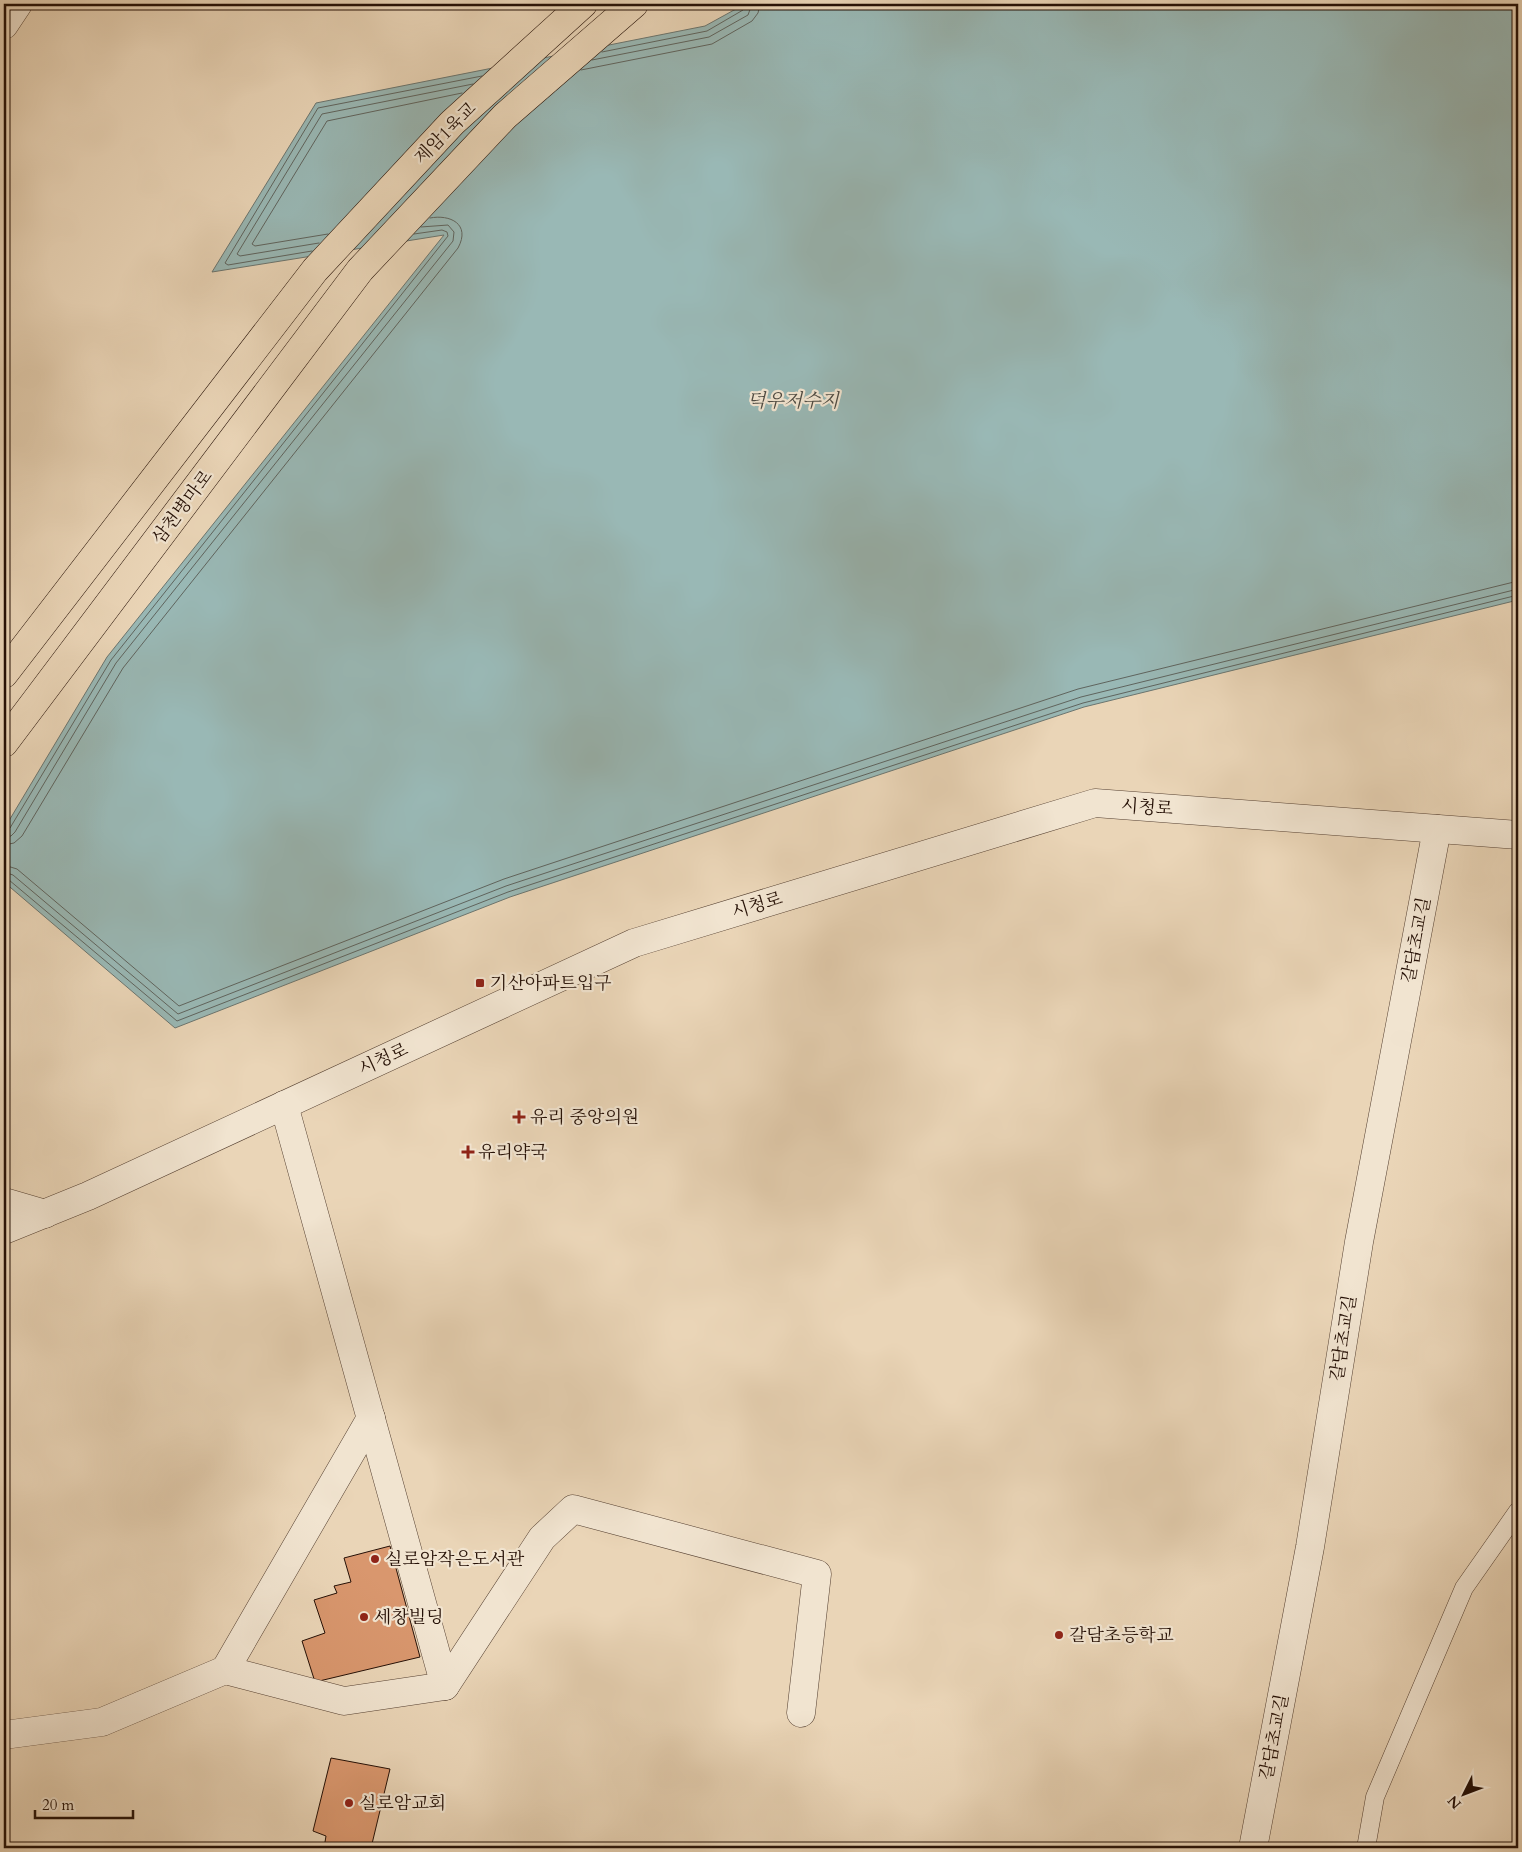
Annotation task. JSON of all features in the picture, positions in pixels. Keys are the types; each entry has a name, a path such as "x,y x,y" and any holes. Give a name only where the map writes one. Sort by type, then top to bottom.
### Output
{"main road":[{"name":"제암1육교","path":"4,674 315,270 452,123 583,4"},
{"name":"제암1육교","path":"360,270 505,116 628,8"},
{"name":"삼천병마로","path":"4,743 360,270"}],"street":[{"path":"4,25 18,4"},
{"name":"시청로","path":"4,1230 45,1214 634,943 1095,804 1518,835"},
{"name":"갈담초교길","path":"1253,1848 1310,1547 1359,1242 1437,829"},
{"path":"284,1105 445,1686"},
{"path":"4,1202 45,1214"},
{"path":"4,1735 102,1722 225,1670 371,1418"},
{"path":"225,1670 344,1701 445,1686 542,1538 573,1509 817,1574 802,1713"}],"lane":[{"path":"1366,1848 1375,1797 1464,1588 1518,1511"}],"water":[{"name":"덕우저수지","path":"745,4 1518,4 1518,600 1084,707 510,897 175,1028 4,882 4,829 107,657 444,235 212,272 316,103 705,26"}],"building":[{"name":"세창빌딩","path":"390,1546 420,1657 315,1682 302,1641 325,1633 314,1600 337,1593 334,1586 351,1582 344,1558"},
{"path":"331,1758 390,1769 371,1848 324,1848 326,1836 313,1831"}],"place":[{"name":"기산아파트입구","path":"480,983"},
{"name":"유리 중앙의원","path":"519,1117"},
{"name":"유리약국","path":"468,1152"},
{"name":"실로암작은도서관","path":"375,1559"},
{"name":"세창빌딩","path":"364,1617"},
{"name":"갈담초등학교","path":"1059,1635"},
{"name":"실로암교회","path":"349,1803"}]}
